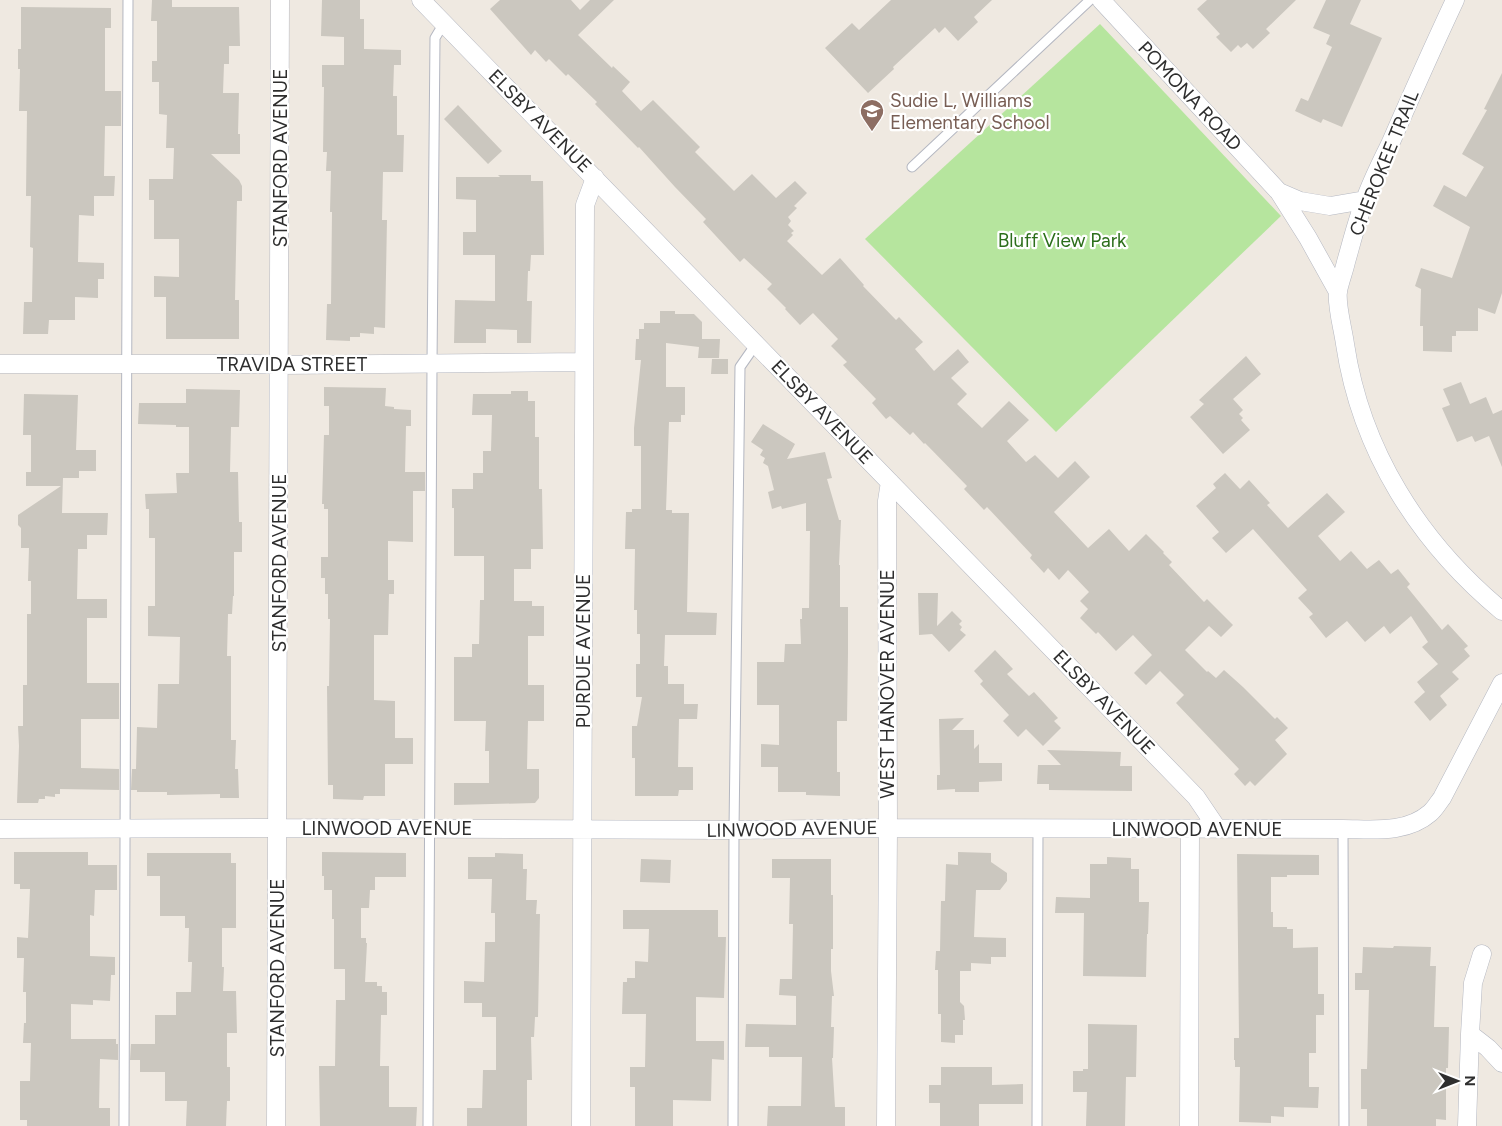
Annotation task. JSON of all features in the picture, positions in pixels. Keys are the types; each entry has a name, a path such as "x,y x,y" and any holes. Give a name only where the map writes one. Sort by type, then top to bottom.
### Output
{"street":[{"name":"STANFORD AVENUE","path":"276,1126 280,0"},
{"name":"ELSBY AVENUE","path":"421,0 1196,797 1217,828"},
{"name":"POMONA ROAD","path":"1101,0 1279,192 1308,238 1338,292"},
{"name":"CHEROKEE TRAIL","path":"1455,0 1365,200 1338,292 1352,383 1362,416 1378,455 1398,493 1424,531 1477,590 1502,611"},
{"name":"PURDUE AVENUE","path":"581,1126 585,205 595,178"},
{"name":"POMONA ROAD","path":"1279,192 1300,202 1330,206 1365,200"},
{"name":"TRAVIDA STREET","path":"0,364 280,365 584,362"},
{"name":"WEST HANOVER AVENUE","path":"886,1126 888,828 887,501 890,482"},
{"name":"LINWOOD AVENUE","path":"0,829 582,828 734,830 888,828 1398,828 1415,824 1431,813 1442,798 1502,683"},
{"path":"1189,1126 1190,829"},
{"path":"1468,1126 1473,983 1482,954"},
{"path":"1470,1034 1488,1048 1502,1063"}],"lane":[{"path":"124,1126 128,0"},
{"path":"912,167 1090,0"},
{"path":"428,1126 435,38 444,24"},
{"path":"733,1126 734,830 740,367 756,344"},
{"path":"1038,828 1038,1126"},
{"path":"1343,829 1344,1126"}],"green space":[{"name":"Bluff View Park","path":"1100,24 1281,216 1056,432 865,239"}],"building":[{"path":"152,0 172,0 172,7 239,7 240,46 229,46 229,64 224,64 223,93 239,93 238,134 240,134 240,154 211,154 239,180 242,186 242,201 237,201 235,300 239,300 239,339 166,339 166,297 154,297 154,276 179,277 179,239 154,239 154,200 149,200 149,179 173,179 174,148 166,148 167,115 159,114 159,82 152,82 152,61 157,61 157,21 151,21"},
{"path":"322,0 360,0 360,19 364,19 364,49 401,50 401,65 394,65 393,96 397,96 397,135 404,135 403,172 383,172 382,220 387,220 385,328 374,327 374,334 360,333 360,337 350,337 350,341 326,340 327,304 331,304 332,212 330,212 331,171 326,171 327,152 323,152 324,87 322,87 322,65 344,65 344,37 321,36"},
{"path":"500,0 571,0 580,10 590,0 614,0 578,35 612,68 613,66 630,82 622,91 641,111 653,100 700,147 695,152 734,191 752,174 776,198 795,181 807,193 794,206 797,208 788,217 791,221 788,225 794,231 787,241 822,275 840,258 863,286 896,320 899,317 923,342 915,349 934,371 958,349 969,362 951,378 967,394 957,404 982,428 1009,401 1029,420 1007,441 1026,462 1035,455 1058,478 1075,461 1090,477 1054,512 1088,548 1109,529 1129,551 1146,534 1164,552 1172,562 1169,565 1204,602 1207,599 1233,625 1221,637 1209,626 1185,650 1207,672 1216,678 1224,670 1275,719 1277,717 1288,728 1275,740 1287,754 1255,786 1250,781 1245,786 1234,774 1239,769 1176,703 1184,695 1160,671 1146,685 1134,673 1152,655 1133,635 1116,651 1098,632 1096,634 1080,618 1088,609 1080,601 1089,592 1068,570 1059,580 1048,568 1044,573 1030,558 1032,555 987,507 984,510 964,489 967,486 925,443 913,432 910,435 890,416 886,419 872,403 876,399 843,365 847,362 831,346 838,339 813,313 800,325 767,289 772,284 744,258 740,262 703,222 706,219 639,147 595,104 597,102 568,74 566,76 549,59 546,62 535,50 531,55 490,9"},
{"path":"891,0 992,0 974,17 978,22 958,41 945,27 939,33 935,28 868,93 825,48 852,23 859,30"},
{"path":"1207,0 1296,0 1266,29 1270,33 1253,49 1247,43 1241,48 1238,45 1231,52 1216,37 1220,34 1197,9"},
{"path":"1326,0 1361,0 1350,24 1382,38 1342,127 1323,119 1321,123 1295,111 1301,98 1308,101 1332,47 1326,44 1330,35 1313,28"},
{"path":"21,7 111,8 111,28 105,28 105,91 121,91 121,126 105,126 104,176 115,176 114,196 94,196 94,216 79,215 78,262 104,263 104,279 98,279 98,298 75,297 75,320 49,320 48,334 23,334 24,302 32,302 33,248 30,247 31,196 26,196 27,111 19,111 20,69 18,69 18,49 21,49"},
{"path":"1502,73 1502,293 1495,314 1478,308 1478,331 1456,331 1456,336 1452,336 1452,352 1423,351 1423,326 1420,326 1421,289 1415,286 1421,268 1452,278 1470,227 1433,206 1444,185 1466,197 1484,167 1462,154 1487,110 1484,109"},
{"path":"458,105 502,151 488,164 444,119"},
{"path":"498,175 531,175 531,181 543,181 544,255 531,255 530,271 528,271 527,301 532,301 531,343 517,343 517,330 486,329 486,343 454,343 455,300 495,301 495,255 463,255 463,232 476,232 476,200 456,199 456,177 500,177"},
{"path":"660,311 675,311 675,314 694,314 702,322 702,339 720,339 719,358 698,358 699,347 666,343 666,387 685,387 685,415 681,415 681,422 669,422 666,510 672,510 672,513 689,513 687,612 717,613 716,635 665,635 664,666 668,666 668,684 684,684 684,704 698,704 697,719 679,719 678,767 693,767 693,790 679,790 678,796 635,796 635,758 632,758 632,726 637,726 642,697 636,697 636,664 640,664 640,634 637,634 637,610 634,610 635,549 625,549 626,512 632,512 632,509 641,509 641,446 634,446 641,360 635,360 636,339 639,339 639,329 644,329 644,323 660,323"},
{"path":"1246,356 1261,374 1233,399 1243,410 1239,414 1243,418 1241,420 1250,430 1223,454 1190,417 1204,404 1199,400"},
{"path":"712,359 728,359 728,374 711,374"},
{"path":"1461,382 1470,404 1486,397 1493,414 1502,410 1502,467 1489,436 1475,442 1472,436 1457,442 1442,408 1450,405 1443,389"},
{"path":"324,387 386,388 385,406 394,407 394,409 411,410 411,426 406,426 405,472 425,472 425,491 413,491 413,542 388,541 388,580 394,580 394,594 389,594 388,635 374,635 374,700 395,701 395,738 413,738 413,764 385,764 385,796 364,796 363,800 333,799 333,785 328,785 327,686 329,686 330,619 328,619 328,594 325,594 325,578 321,578 321,557 328,557 328,509 324,509 324,504 322,504 324,435 329,435 329,406 324,406"},
{"path":"186,389 240,390 239,427 231,427 230,472 238,472 242,552 234,552 234,596 232,614 228,614 227,656 231,656 231,740 236,740 235,769 238,769 239,798 220,798 220,794 167,795 167,792 137,792 137,790 131,790 132,769 136,769 137,727 157,728 158,684 179,684 180,637 148,636 148,606 155,606 155,538 149,538 149,509 146,509 145,494 177,493 176,473 189,473 189,427 138,424 139,403 186,403"},
{"path":"511,391 528,391 528,401 535,401 535,437 539,437 539,489 542,489 543,549 531,549 531,569 514,569 514,601 532,601 532,606 544,606 544,636 528,636 528,685 544,685 544,721 528,721 527,769 539,769 539,798 535,803 454,805 454,783 489,783 489,751 485,751 486,721 454,721 454,657 472,657 472,644 479,644 480,600 484,600 484,556 454,556 452,489 473,489 473,473 483,473 483,451 491,451 492,415 472,415 473,394 511,394"},
{"path":"24,394 78,395 76,450 96,450 96,471 79,471 79,478 63,478 62,513 108,513 107,535 87,535 87,549 78,549 77,599 107,599 107,618 87,618 87,683 119,683 119,719 81,719 81,768 119,769 119,790 60,789 60,794 55,794 55,797 45,796 45,799 39,799 38,803 17,803 18,726 23,726 23,685 27,685 27,614 31,614 31,581 28,581 29,548 21,548 21,528 18,525 18,515 61,486 26,486 26,472 31,472 31,435 23,435"},
{"path":"763,424 795,444 787,459 825,452 832,478 827,479 839,520 841,520 840,607 848,607 848,653 847,721 837,721 837,772 840,772 840,796 806,795 806,792 778,792 778,767 761,767 761,744 779,745 779,705 757,705 757,662 784,662 785,644 801,644 800,619 802,619 802,608 809,608 810,531 806,531 806,503 782,509 781,506 772,509 768,492 774,490 768,466 763,463 765,458 760,455 763,450 751,442"},
{"path":"1225,473 1240,489 1249,480 1270,503 1267,505 1288,528 1327,493 1345,512 1318,536 1340,561 1351,551 1367,569 1379,560 1391,574 1398,569 1410,584 1407,587 1442,630 1448,624 1468,646 1464,649 1470,656 1452,672 1459,679 1440,696 1447,705 1430,721 1414,702 1425,692 1417,682 1438,664 1422,647 1428,642 1411,616 1390,634 1384,626 1365,642 1347,621 1326,638 1309,617 1313,614 1298,598 1307,590 1253,529 1226,553 1212,538 1219,532 1196,506 1216,488 1213,484"},
{"path":"918,593 938,593 937,626 952,611 962,621 959,624 962,627 960,630 966,635 949,652 932,634 919,635"},
{"path":"995,650 1013,669 1007,674 1029,696 1034,692 1058,718 1054,721 1061,728 1043,746 1026,729 1018,737 1003,721 1009,715 980,684 983,681 974,671"},
{"path":"964,718 952,730 974,730 974,749 979,744 979,763 1002,763 1002,781 979,782 979,792 955,792 955,789 937,790 937,775 940,775 939,719"},
{"path":"1047,750 1121,752 1120,766 1132,766 1132,791 1049,790 1049,784 1037,784 1038,765 1061,765"},
{"path":"14,852 88,852 88,865 117,865 117,890 95,890 94,916 90,915 90,956 115,957 115,975 111,975 110,1001 93,1000 93,1005 71,1004 71,1039 116,1039 116,1044 118,1044 118,1060 100,1059 99,1108 110,1108 110,1126 27,1126 27,1120 20,1120 20,1081 30,1081 31,1043 23,1043 24,1023 26,1023 26,992 23,992 24,958 17,958 17,937 28,938 30,889 20,889 20,884 14,884"},
{"path":"322,852 406,853 406,877 375,877 375,890 370,890 369,908 361,908 361,938 366,938 367,943 365,982 377,982 377,986 382,986 382,992 387,992 387,1015 381,1015 380,1066 389,1066 389,1107 417,1107 416,1126 320,1126 319,1066 335,1066 336,1000 345,1000 345,969 334,969 332,890 324,890"},
{"path":"958,852 991,853 991,862 1007,873 1007,881 1000,890 976,890 974,937 1006,938 1006,957 991,957 991,964 971,963 971,971 960,971 960,1002 964,1006 965,1020 963,1020 963,1035 955,1035 955,1043 941,1042 941,1014 938,1014 938,970 935,970 936,951 940,951 941,901 945,901 946,864 958,865"},
{"path":"147,853 231,853 231,863 236,863 236,928 222,928 223,991 236,991 237,1033 227,1033 230,1101 227,1101 226,1126 186,1126 187,1101 165,1101 165,1072 140,1072 140,1060 130,1060 131,1044 155,1044 155,1015 176,1015 176,992 191,992 192,962 188,962 189,928 185,928 185,916 160,916 160,876 147,876"},
{"path":"495,853 523,854 523,869 527,869 526,900 537,900 536,914 540,914 538,1017 535,1017 534,1037 531,1037 532,1080 527,1080 527,1126 467,1126 467,1108 482,1108 483,1070 496,1070 496,1017 482,1017 482,1003 464,1003 464,981 484,982 485,942 495,942 495,913 491,913 492,879 468,879 468,857 495,857"},
{"path":"1237,854 1319,855 1319,875 1271,877 1273,927 1293,929 1293,948 1318,947 1318,994 1324,994 1324,1015 1316,1015 1316,1053 1309,1053 1309,1087 1319,1087 1318,1108 1284,1107 1284,1117 1271,1116 1271,1123 1239,1122 1240,1067 1235,1067 1234,1060 1234,1038 1239,1038"},
{"path":"1107,857 1131,858 1131,869 1139,869 1139,902 1149,902 1146,977 1083,976 1084,913 1055,913 1056,897 1090,898 1090,864 1107,864"},
{"path":"641,859 671,860 670,883 640,882"},
{"path":"772,859 831,859 833,949 831,949 831,971 834,996 832,996 831,1027 834,1027 832,1058 835,1107 845,1107 845,1126 767,1126 768,1106 801,1106 802,1057 769,1057 769,1047 745,1047 746,1024 796,1025 796,996 779,995 780,979 792,979 793,924 789,924 790,878 772,878"},
{"path":"623,910 718,910 718,937 726,937 724,998 696,997 696,1041 724,1041 724,1060 712,1059 711,1101 673,1100 673,1126 635,1126 635,1087 630,1087 630,1067 645,1067 646,1014 622,1014 623,982 627,982 627,978 635,978 635,961 648,962 649,929 623,929"},
{"path":"1394,946 1431,947 1430,966 1436,966 1434,1027 1449,1027 1448,1068 1446,1068 1446,1120 1436,1119 1436,1126 1367,1126 1367,1109 1361,1109 1361,1069 1367,1069 1369,990 1355,990 1355,973 1362,973 1363,947 1393,948"},
{"path":"1088,1024 1137,1025 1136,1077 1126,1077 1125,1126 1086,1126 1087,1092 1073,1092 1073,1071 1088,1069"},
{"path":"941,1067 992,1067 992,1085 1023,1084 1023,1104 979,1104 979,1126 940,1126 940,1103 929,1103 929,1085 941,1085"}],"place":[{"name":"Sudie L, Williams Elementary School","path":"872,132"}]}
